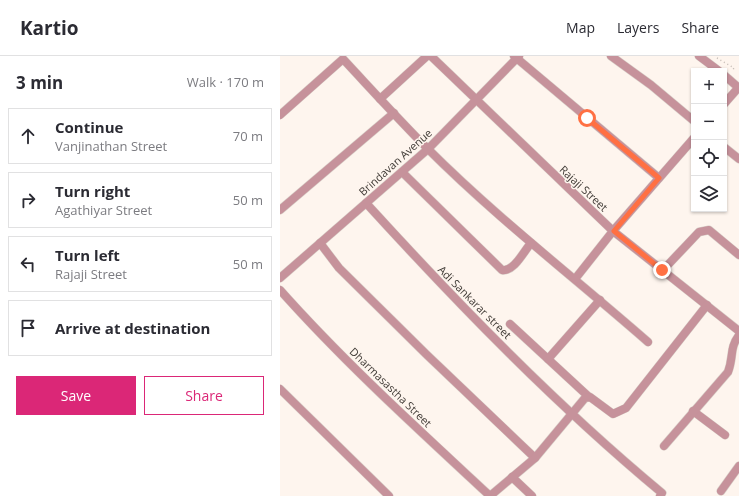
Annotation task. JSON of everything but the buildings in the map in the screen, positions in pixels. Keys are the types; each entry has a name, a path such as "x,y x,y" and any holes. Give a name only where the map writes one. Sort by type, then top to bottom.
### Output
{"street":[{"path":"380,99 427,56"},
{"name":"Rajaji Street","path":"431,56 475,100 614,231 739,331"},
{"path":"611,56 651,85 691,118"},
{"path":"699,56 715,68"},
{"path":"517,57 659,178"},
{"name":"Brindavan Avenue","path":"280,278 428,149 517,57"},
{"path":"280,115 343,59 428,149 531,243 648,342"},
{"path":"727,77 739,87 727,101"},
{"path":"280,210 394,113"},
{"path":"575,279 692,140"},
{"path":"727,149 739,159"},
{"path":"402,172 502,270 512,267 531,243"},
{"name":"Adi Sankarar street","path":"366,203 442,287 602,442 661,494"},
{"path":"662,270 699,232 703,230 709,230 739,255"},
{"path":"320,243 339,268 535,458"},
{"name":"Dharmasastha Street","path":"280,290 319,333 490,496"},
{"path":"548,359 600,300"},
{"path":"510,324 589,397 614,414 626,408 707,305"},
{"path":"664,446 728,372 731,364 732,345 739,335"},
{"path":"280,389 329,439 389,496"},
{"path":"490,496 535,458 585,398 589,397"},
{"path":"693,411 725,435"},
{"path":"721,491 739,466"},
{"path":"512,477 532,496"}],"path":[{"path":"714,56 734,68"}],"route":[{"path":"587,118 659,178 614,231 662,270"}]}
